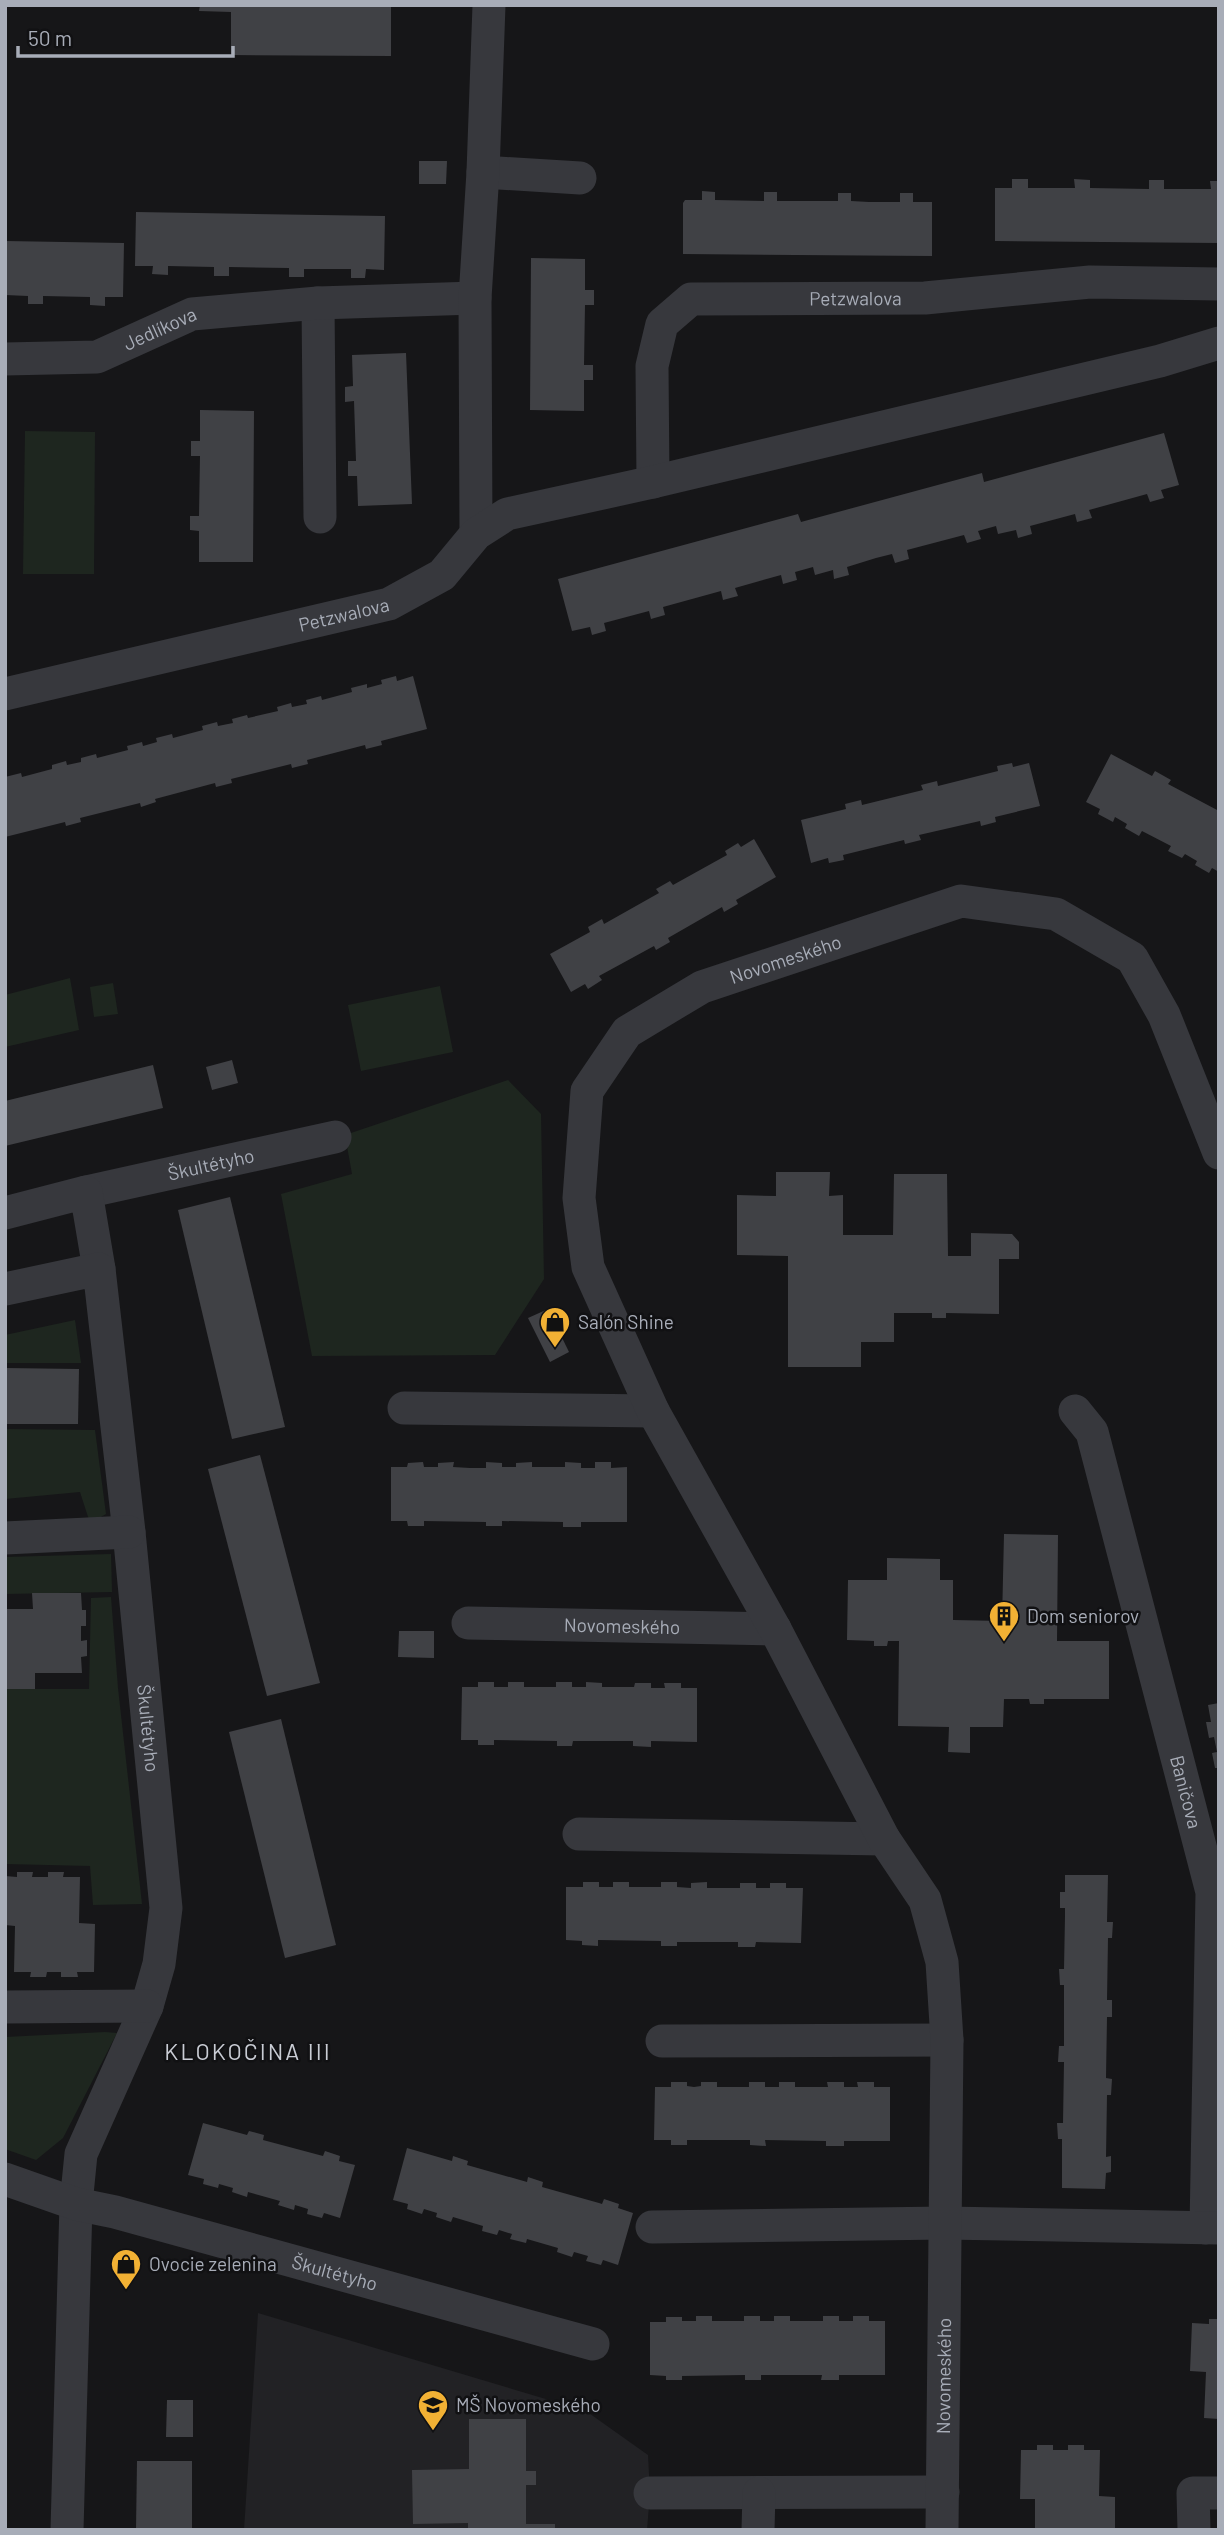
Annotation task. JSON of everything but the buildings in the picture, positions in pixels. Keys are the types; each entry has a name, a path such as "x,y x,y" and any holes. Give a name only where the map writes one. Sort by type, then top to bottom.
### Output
{"street":[{"path":"476,534 475,298 489,5"},
{"path":"483,172 580,178"},
{"name":"Petzwalova","path":"653,482 652,366 662,324 691,299 925,298 1090,282 1219,284"},
{"name":"Jedlíkova","path":"5,359 97,357 192,314 318,303 475,298"},
{"path":"318,303 320,517"},
{"name":"Petzwalova","path":"5,694 389,604 442,575 476,534 507,514 653,482 1160,361 1219,343"},
{"name":"Novomeského","path":"942,2530 947,2040 942,1962 925,1900 884,1839 775,1629 653,1411 588,1268 579,1198 587,1091 626,1032 702,987 961,901 1056,914 1132,958 1164,1015 1219,1153"},
{"name":"Škultétyho","path":"5,1213 86,1192 335,1138"},
{"name":"Škultétyho","path":"67,2530 76,2204 81,2154 147,2006 159,1964 166,1908 129,1532 99,1269 86,1192"},
{"path":"5,1289 99,1269"},
{"path":"404,1408 653,1411"},
{"name":"Baničova","path":"945,2223 1212,2228 1212,1892 1092,1432 1075,1411"},
{"path":"5,1538 129,1532"},
{"name":"Novomeského","path":"468,1623 775,1629"},
{"path":"579,1834 884,1839"},
{"path":"5,2007 147,2006"},
{"path":"662,2041 947,2040"},
{"name":"Škultétyho","path":"5,2179 76,2204 116,2212 593,2344"},
{"path":"652,2227 945,2223"},
{"path":"650,2493 943,2492"},
{"path":"758,2530 759,2493"},
{"path":"1194,2530 1193,2493 1219,2493"}],"shaded area":[{"path":"25,431 95,432 94,574 23,574"},
{"path":"70,978 79,1030 5,1047 5,995"},
{"path":"113,983 118,1014 94,1017 90,987"},
{"path":"440,986 453,1052 361,1071 348,1005"},
{"path":"508,1080 541,1114 544,1279 495,1355 312,1356 281,1194 352,1174 345,1135"},
{"path":"75,1320 81,1363 5,1363 5,1335"},
{"path":"5,1429 95,1430 106,1514 90,1523 80,1492 5,1499"},
{"path":"111,1554 112,1592 5,1594 5,1557"},
{"path":"111,1597 118,1688 142,1904 93,1905 90,1866 5,1864 5,1689 89,1689 91,1598"},
{"path":"117,2033 63,2138 36,2160 5,2149 5,2037"},
{"name":"MŠ Novomeského","path":"258,2313 586,2411 648,2455 650,2493 647,2530 244,2530"}],"place":[{"name":"Salón Shine","path":"555,1349"},
{"name":"Dom seniorov","path":"1004,1643"},
{"name":"Ovocie zelenina","path":"126,2291"},
{"name":"MŠ Novomeského","path":"433,2432"}],"district":[{"name":"KLOKOČINA III","path":"248,2052"}]}
